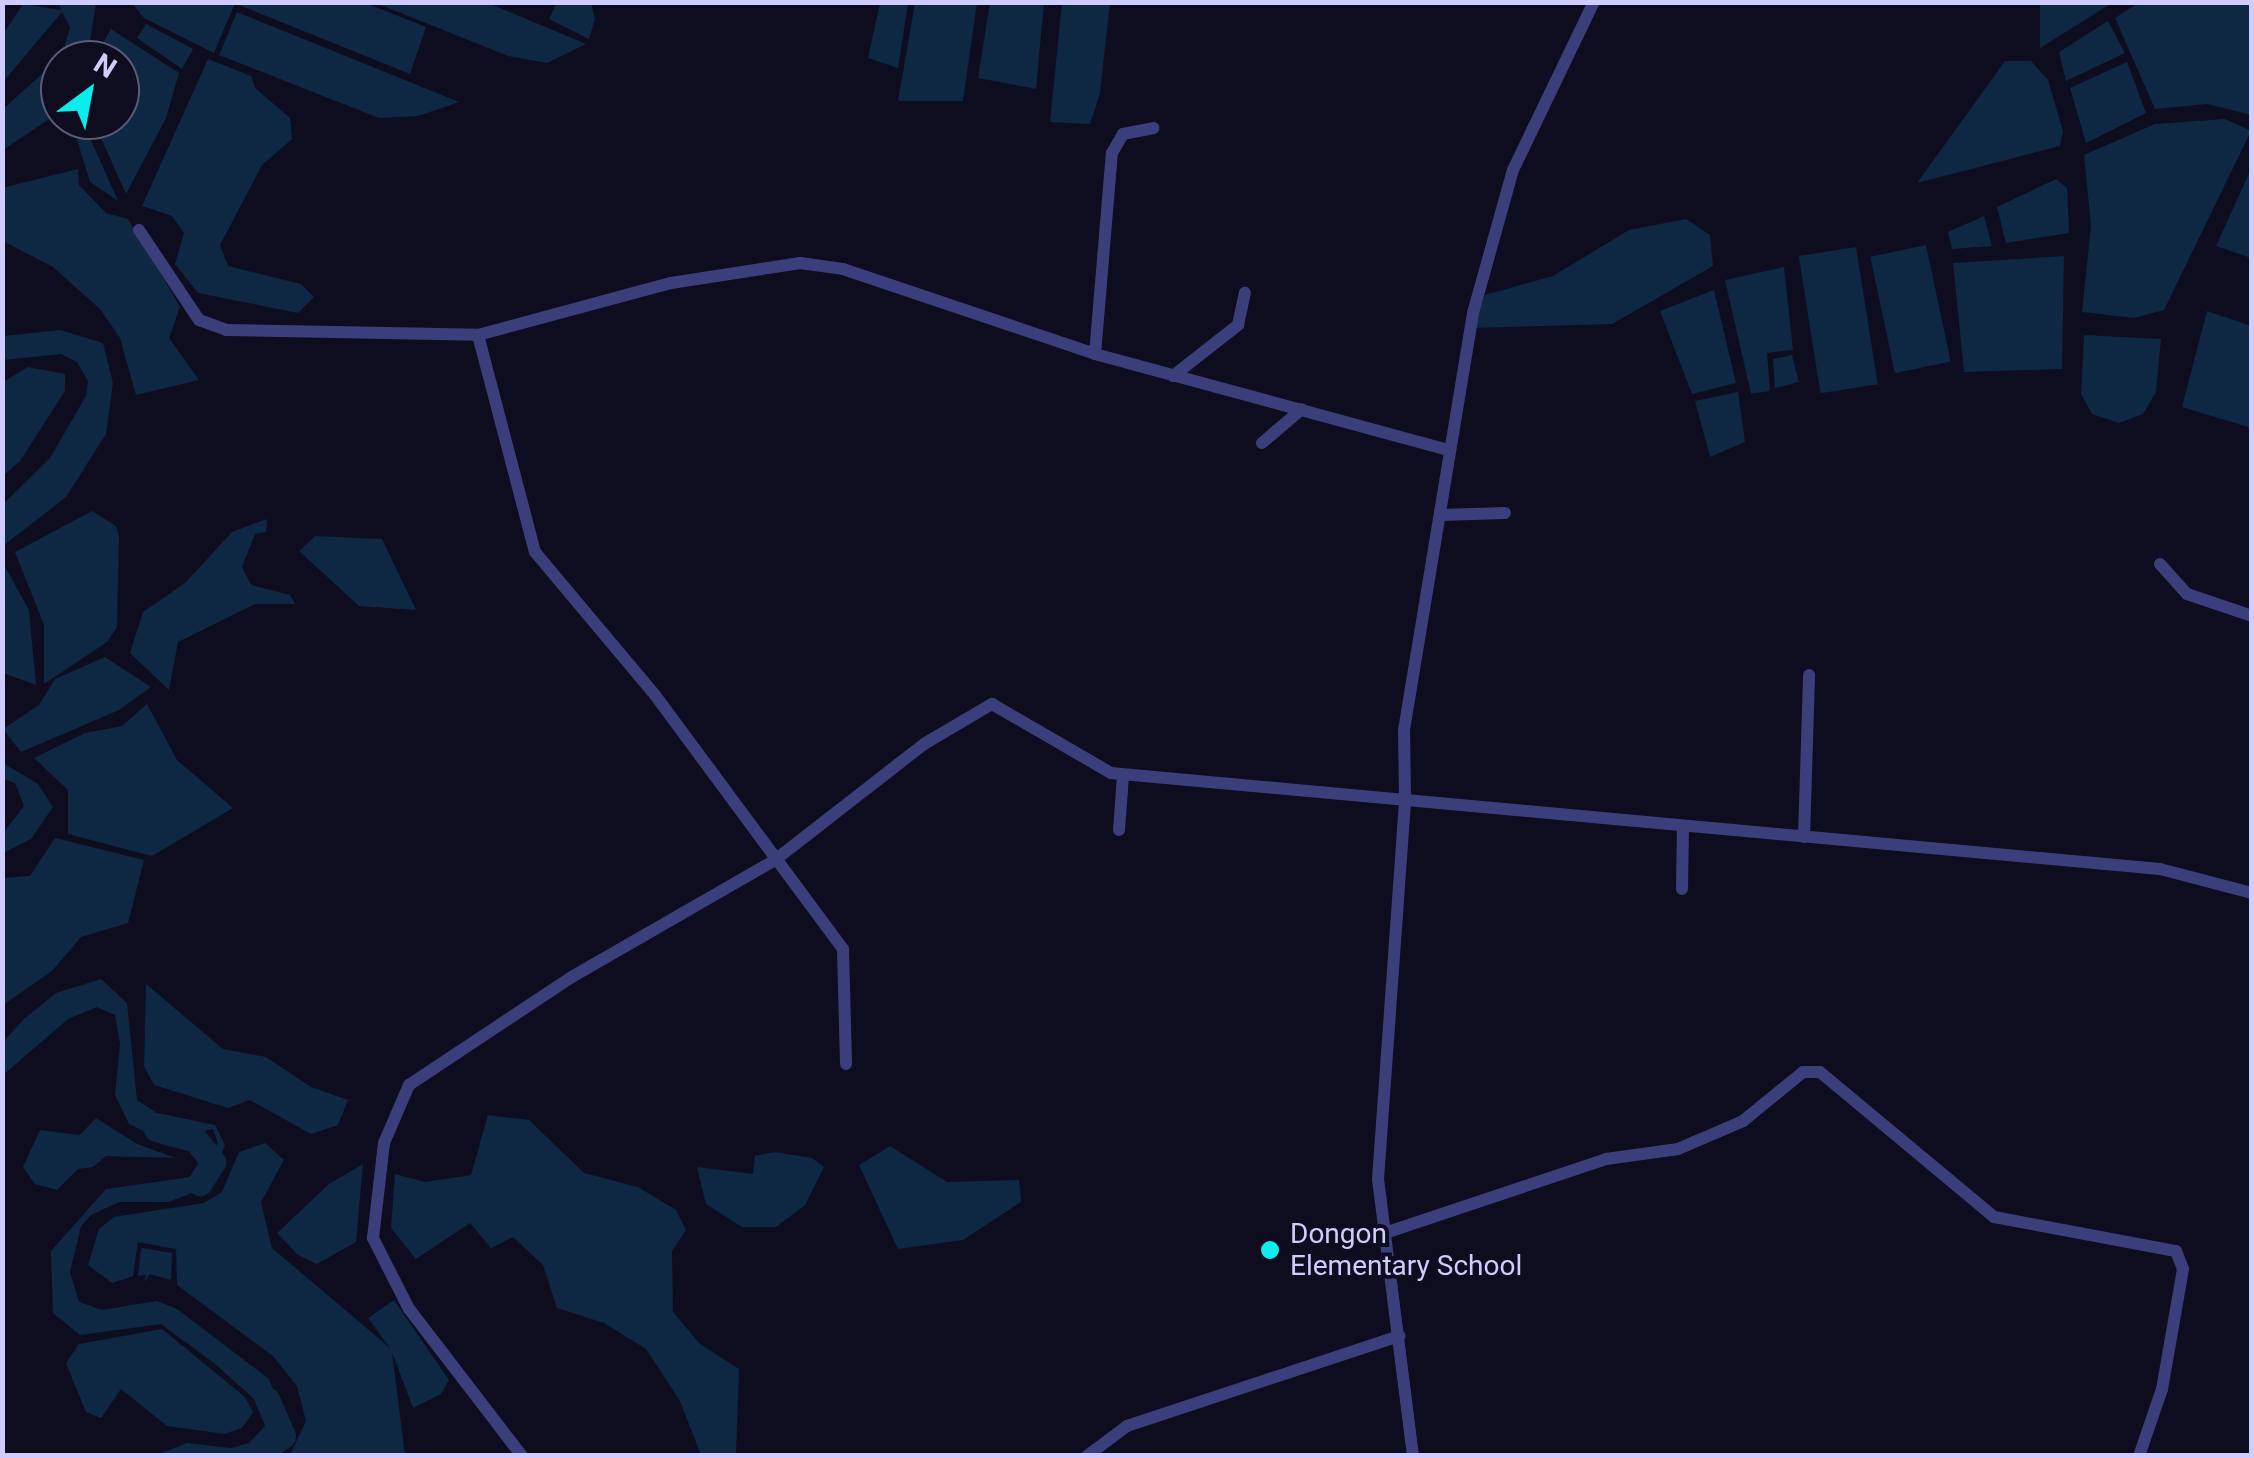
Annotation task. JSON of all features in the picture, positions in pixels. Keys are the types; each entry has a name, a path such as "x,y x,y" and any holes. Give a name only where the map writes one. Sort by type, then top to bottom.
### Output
{"street":[{"path":"1413,1456 1378,1178 1405,800 1404,730 1442,514 1466,341 1514,170 1594,2"},
{"path":"1095,354 1112,153 1123,134 1153,128"},
{"path":"139,230 199,320 226,330 478,335 671,283 800,263 956,303 1095,354 1448,450"},
{"path":"1173,376 1238,326 1244,293"},
{"path":"478,335 535,552 655,695 845,953 846,1064"},
{"path":"1262,443 1302,410"},
{"path":"1442,514 1506,514"},
{"path":"2160,564 2188,594 2252,616"},
{"path":"1804,837 1809,675"},
{"path":"522,1456 409,1309 374,1238 394,1108 408,1085 450,1053 775,860 924,744 992,704 1101,770 1123,774 2160,869 2252,893"},
{"path":"1119,830 1123,774"},
{"path":"1682,889 1683,826"},
{"path":"1384,1234 1606,1159 1678,1149 1742,1121 1804,1072 1820,1072 1994,1217 2176,1251 2183,1269 2162,1388 2138,1456"},
{"path":"1087,1456 1127,1426 1399,1336"}],"water":[{"path":"557,2 591,3 595,19 589,39 549,19"},
{"path":"990,2 1044,3 1036,89 978,78"},
{"path":"2040,2 2112,2 2112,3 2040,48"},
{"path":"2140,2 2251,3 2251,115 2207,104 2155,109 2115,18"},
{"path":"59,3 96,3 90,40 66,40 70,27 62,12 3,82 3,34 23,4 61,10"},
{"path":"132,3 235,3 214,53 144,18"},
{"path":"365,3 426,27 410,74 239,5"},
{"path":"376,3 488,3 586,44 547,63 508,56"},
{"path":"880,3 908,3 898,68 868,58"},
{"path":"915,3 977,3 963,101 898,101"},
{"path":"1062,3 1110,3 1100,93 1090,124 1050,122"},
{"path":"237,12 459,102 418,116 379,118 219,55"},
{"path":"2108,21 2125,53 2066,81 2059,52"},
{"path":"146,24 193,49 182,69 137,38"},
{"path":"111,29 128,40 105,40"},
{"path":"140,48 179,73 166,118 126,194 102,140 140,140"},
{"path":"208,59 251,76 255,88 290,118 292,139 262,165 220,245 228,266 301,284 314,297 298,313 198,293 175,264 184,233 172,216 142,206"},
{"path":"2005,61 2031,61 2048,80 2063,131 2060,146 1917,183"},
{"path":"2127,62 2146,113 2086,143 2070,88"},
{"path":"40,76 40,125 3,150 3,109"},
{"path":"2225,119 2251,131 2164,310 2134,318 2082,312 2091,226 2084,155 2155,124"},
{"path":"77,140 91,140 118,201 90,182"},
{"path":"78,169 79,185 106,213 128,219 171,291 180,307 169,338 199,380 136,395 120,338 100,309 53,267 3,241 2,188"},
{"path":"2251,169 2252,258 2216,246"},
{"path":"2056,179 2067,188 2069,233 2006,243 1997,207"},
{"path":"1984,216 1992,246 1952,249 1948,232"},
{"path":"1686,219 1710,235 1713,266 1612,324 1471,328 1485,295 1553,276 1629,230"},
{"path":"1926,245 1951,361 1895,373 1870,257"},
{"path":"1856,247 1878,384 1820,393 1799,256"},
{"path":"2064,256 2062,369 1964,372 1953,263"},
{"path":"1784,267 1793,350 1767,353 1770,391 1751,394 1725,280"},
{"path":"1714,290 1736,383 1692,394 1660,311"},
{"path":"2207,311 2251,326 2251,428 2182,407"},
{"path":"60,330 103,343 113,383 106,434 66,497 3,546 3,504 50,458 86,396 88,381 77,362 61,354 3,360 3,336"},
{"path":"2084,335 2161,339 2156,392 2143,414 2119,423 2092,414 2081,394"},
{"path":"1792,355 1799,382 1775,388 1773,359"},
{"path":"28,367 65,374 65,391 20,461 3,476 3,382"},
{"path":"1738,392 1745,442 1710,457 1695,401"},
{"path":"92,511 116,526 119,537 117,627 107,642 44,684 44,625 15,552"},
{"path":"267,519 266,532 255,534 242,567 251,585 290,595 295,604 255,604 178,642 169,690 130,653 143,612 185,583 232,532"},
{"path":"315,536 382,539 416,610 359,606 299,551"},
{"path":"3,563 29,610 36,685 3,673"},
{"path":"105,657 151,687 119,710 21,752 3,729 39,705 55,679"},
{"path":"147,704 177,760 233,808 152,856 68,834 68,790 34,758 85,733 122,726"},
{"path":"3,763 38,784 53,807 31,839 3,853 3,833 24,806 15,783 3,779"},
{"path":"55,838 144,860 128,923 81,937 52,971 3,1005 3,878 30,876"},
{"path":"101,979 127,1003 137,1100 157,1113 215,1125 225,1145 208,1187 168,1202 119,1202 91,1215 81,1226 70,1272 79,1302 102,1310 157,1301 177,1309 269,1379 285,1420 243,1455 157,1455 187,1443 231,1448 249,1443 267,1424 253,1398 214,1363 161,1324 80,1335 53,1313 51,1251 106,1189 191,1177 218,1143 213,1129 164,1141 129,1124 115,1095 120,1044 115,1015 97,1007 68,1019 3,1075 3,1042 24,1019 56,993"},
{"path":"146,984 223,1049 266,1057 311,1087 348,1100 338,1125 311,1134 250,1100 228,1108 154,1085 144,1066"},
{"path":"488,1115 529,1120 584,1173 638,1187 676,1210 686,1230 672,1251 673,1312 700,1344 739,1369 736,1455 701,1455 680,1401 646,1349 604,1323 557,1308 543,1265 513,1237 491,1248 470,1223 416,1259 391,1228 395,1174 425,1182 471,1175"},
{"path":"96,1118 137,1144 176,1158 106,1156 93,1167 78,1169 57,1190 35,1184 23,1167 40,1130 80,1135"},
{"path":"265,1143 284,1160 261,1202 272,1248 390,1348 368,1318 394,1300 449,1380 441,1394 413,1408 392,1352 405,1455 290,1455 306,1421 297,1386 273,1356 177,1285 176,1249 138,1242 133,1276 112,1283 88,1265 99,1229 114,1217 204,1203 222,1192 239,1152"},
{"path":"890,1146 947,1182 1019,1180 1021,1202 963,1240 898,1249 859,1165"},
{"path":"774,1152 812,1158 824,1167 805,1205 776,1227 742,1227 706,1204 697,1167 753,1174 755,1156"},
{"path":"363,1164 356,1242 317,1264 298,1255 277,1233 329,1184"},
{"path":"141,1248 172,1253 171,1280 150,1274 144,1282 146,1275 138,1276"},
{"path":"162,1329 245,1397 253,1412 242,1428 224,1434 167,1426 121,1389 101,1418 86,1412 66,1363 79,1344"}],"waterway":[{"path":"156,1129 196,1140 213,1162 200,1183"},
{"path":"255,1456 283,1436 267,1399"}],"place":[{"name":"Dongon Elementary School","path":"1270,1250"}]}
